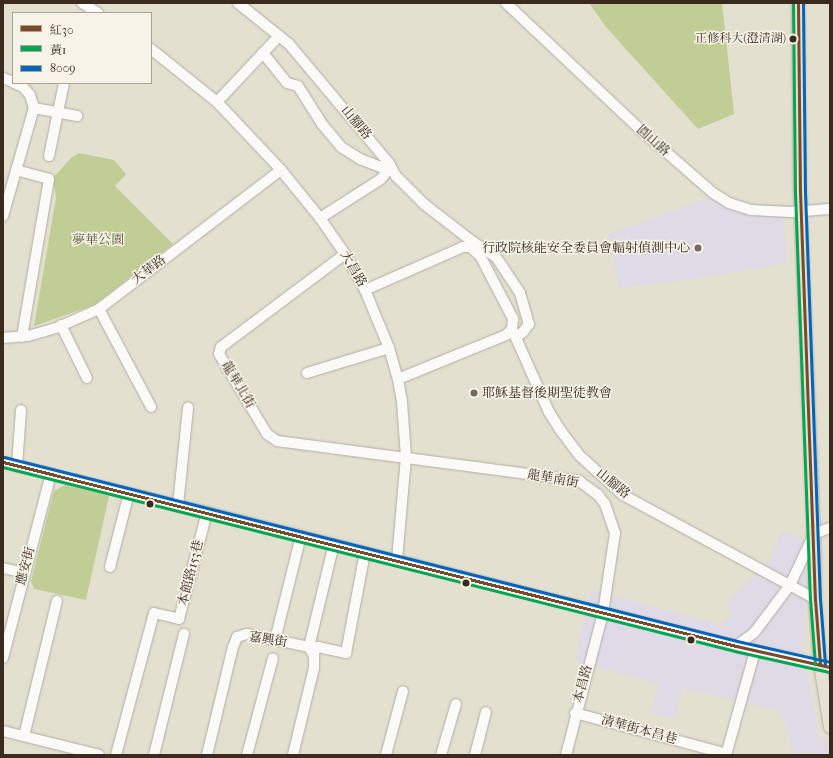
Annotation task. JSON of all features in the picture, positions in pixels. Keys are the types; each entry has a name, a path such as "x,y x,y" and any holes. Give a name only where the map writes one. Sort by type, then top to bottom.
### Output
{"main road":[{"path":"798,3 801,211 814,534 815,599 825,666 830,727"}],"street":[{"path":"82,3 96,12"},
{"name":"山腳路","path":"238,3 289,44 396,176 424,204 473,242 496,257 520,293 529,324 523,332 514,333"},
{"name":"圓山路","path":"506,3 642,131 713,193 729,203 751,210 801,211 830,209"},
{"path":"217,102 279,36"},
{"name":"大昌路","path":"152,50 217,102 281,170 320,218 345,254 366,290 389,348 398,379 402,402 406,457 397,560"},
{"path":"263,53 287,83 298,86 322,124 341,148 360,159 389,167 381,179 320,218"},
{"path":"3,216 34,108 30,95 23,87 16,84"},
{"path":"49,156 64,84"},
{"path":"34,108 77,116"},
{"path":"16,170 49,179 22,337"},
{"name":"大華路","path":"3,338 22,337 61,325 99,309 281,170"},
{"name":"山腳路","path":"473,242 513,319 514,333 549,412 580,456 623,495 815,599"},
{"path":"366,290 463,247 470,247 478,254"},
{"name":"龍華北街","path":"345,254 221,346 219,354 267,434 277,441 406,457"},
{"path":"99,309 151,407"},
{"path":"61,325 87,378"},
{"path":"398,379 514,333"},
{"path":"307,373 389,348"},
{"path":"178,505 188,408"},
{"path":"17,466 21,410"},
{"name":"龍華南街","path":"406,457 579,481 598,495 605,504 616,533 603,613"},
{"path":"3,462 207,512 755,651 825,666"},
{"name":"應安街","path":"4,651 51,474"},
{"path":"110,567 129,493"},
{"name":"本館路153巷","path":"116,755 154,613 179,619 207,512"},
{"path":"736,646 754,633 790,585 814,534 830,528"},
{"path":"275,640 301,536"},
{"path":"293,755 314,668 311,650 334,544"},
{"path":"311,650 318,647 346,653 365,552"},
{"path":"3,568 24,573"},
{"path":"24,736 57,601"},
{"name":"本昌路","path":"566,755 575,713 603,613"},
{"path":"154,755 184,634"},
{"name":"嘉興街","path":"207,755 237,637 247,634 311,650"},
{"path":"726,754 755,651"},
{"path":"247,755 273,658"},
{"path":"386,755 403,690"},
{"path":"442,755 456,704"},
{"path":"475,755 486,712"},
{"name":"清華街本昌巷","path":"575,713 726,754"},
{"path":"3,731 77,752 100,755"}],"shaded area":[{"name":"行政院核能安全委員會輻射偵測中心","path":"710,197 724,206 750,214 784,217 787,263 687,280 619,288 608,234"},
{"path":"782,531 805,540 808,564 803,652 821,742 830,742 830,755 792,755 787,728 779,711 682,688 675,719 652,713 658,684 575,661 591,590 719,624 732,616 727,603 771,558"}],"green space":[{"path":"589,3 722,3 734,114 698,129 606,27"},
{"name":"夢華公園","path":"79,153 114,160 126,174 115,186 173,244 94,305 34,326 56,198 53,178 71,158"},
{"path":"65,485 109,496 86,600 34,589 31,581 54,491"}],"transit line":[{"name":"黃1","path":"793,3 795,192 810,599 815,664"},
{"name":"紅30","path":"798,3 800,192 815,599 820,664"},
{"name":"8009","path":"803,3 805,192 820,599 825,664"},
{"name":"8009","path":"4,457 737,641 830,662"},
{"name":"紅30","path":"3,462 736,646 830,667"},
{"name":"黃1","path":"3,467 735,651 829,672"}],"place":[{"name":"正修科大(澄清湖)","path":"793,39"},
{"name":"行政院核能安全委員會輻射偵測中心","path":"698,248"},
{"name":"耶穌基督後期聖徒教會","path":"474,393"}]}
